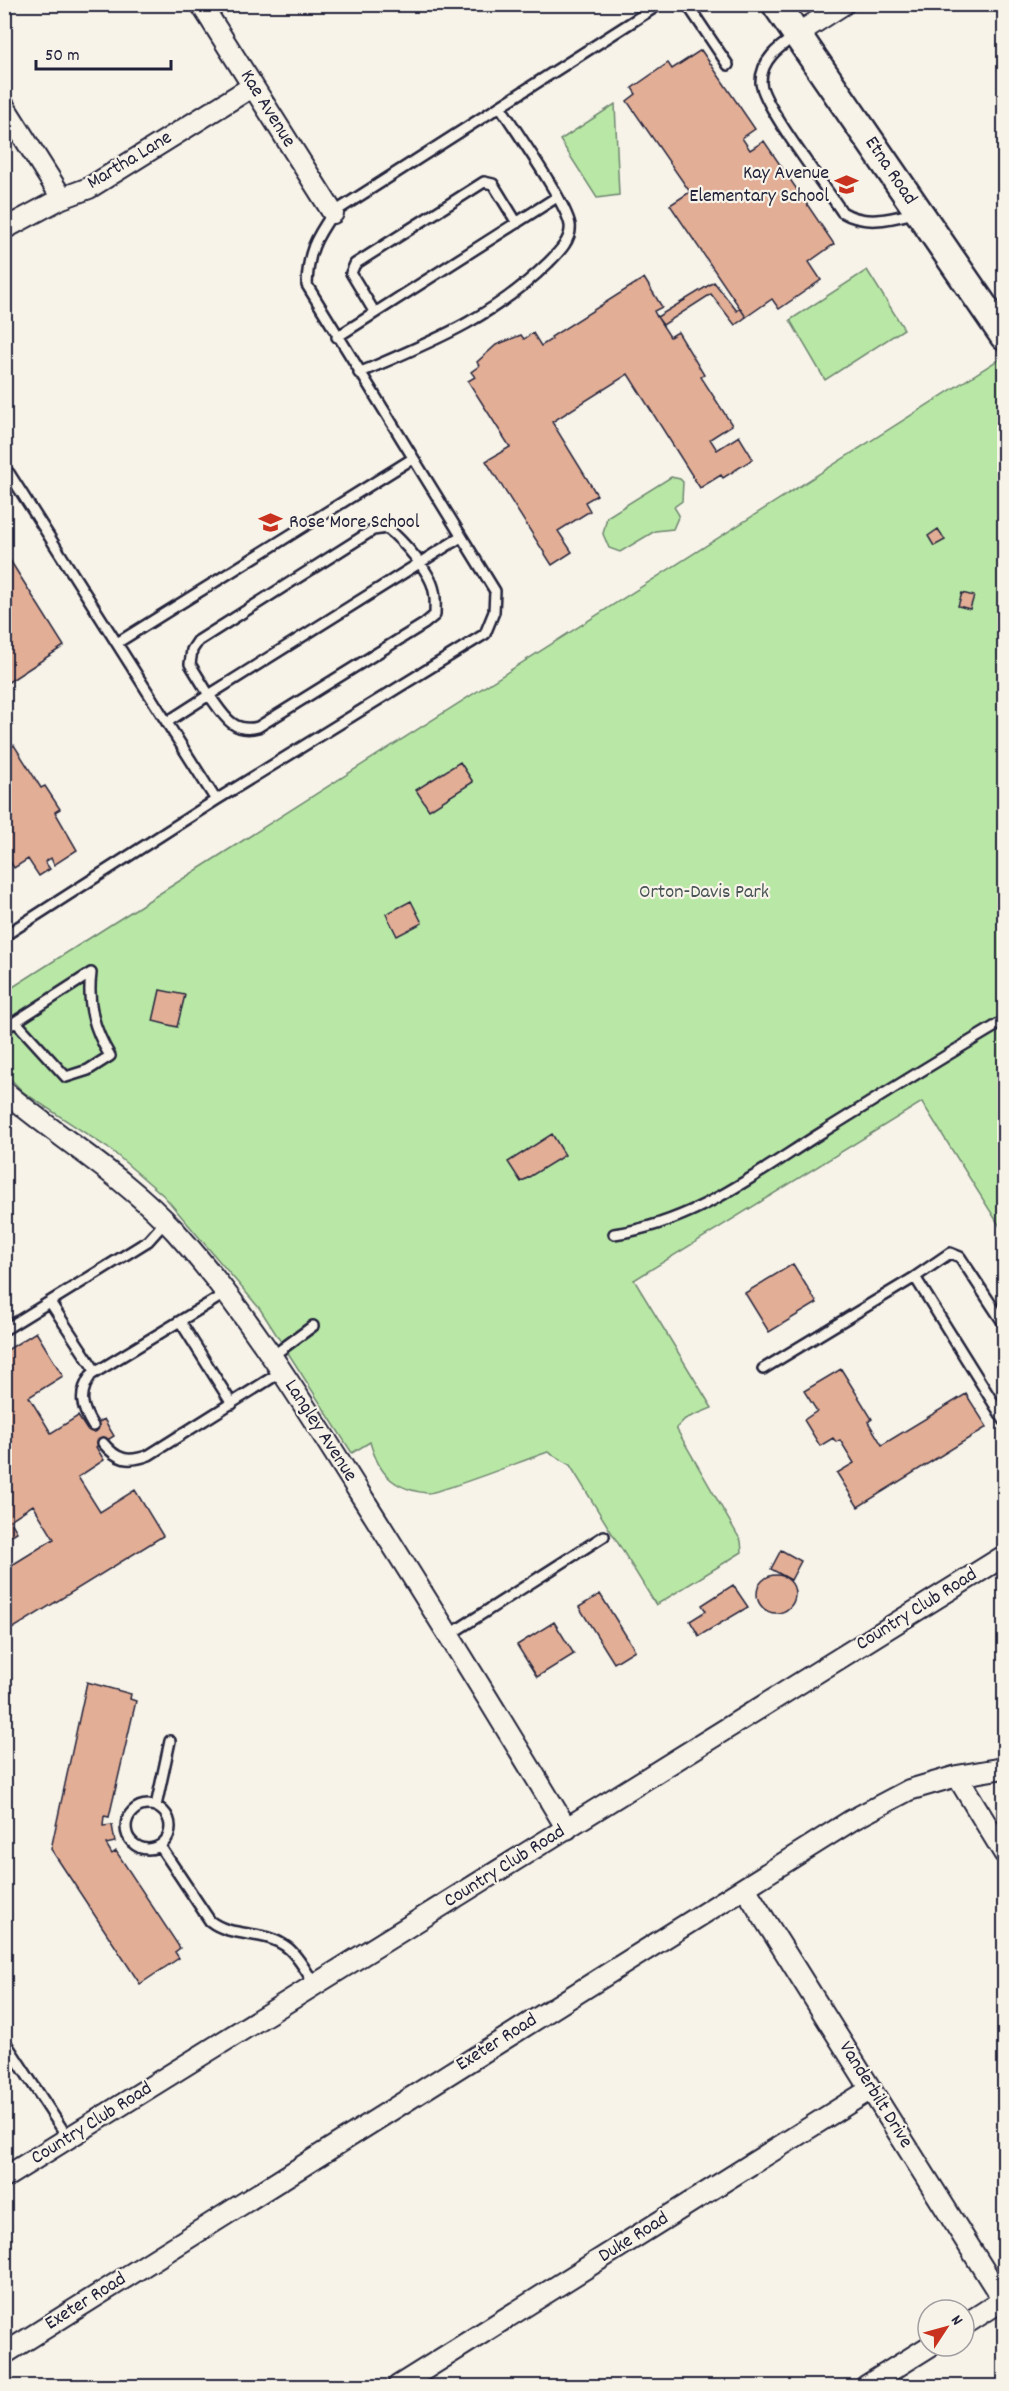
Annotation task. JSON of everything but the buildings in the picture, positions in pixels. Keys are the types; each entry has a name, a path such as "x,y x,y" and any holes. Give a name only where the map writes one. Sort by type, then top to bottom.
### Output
{"street":[{"name":"Kae Avenue","path":"201,4 333,213"},
{"name":"Etna Road","path":"776,4 1005,336"},
{"path":"797,34 844,4"},
{"name":"Martha Lane","path":"4,229 62,198 89,188 253,86"},
{"path":"4,106 62,198"},
{"name":"Langley Avenue","path":"9,1102 109,1169 165,1222 226,1293 276,1365 449,1635 567,1828"},
{"name":"Country Club Road","path":"4,2178 1005,1556"},
{"name":"Exeter Road","path":"4,2354 852,1820 909,1790 957,1776 1005,1768"},
{"path":"957,1776 1005,1853"},
{"name":"Vanderbilt Drive","path":"745,1888 1004,2301"},
{"name":"Duke Road","path":"398,2386 871,2089"},
{"path":"976,2318 1004,2301"},
{"path":"866,2386 916,2355"}],"lane":[{"path":"5,935 216,800 485,634 494,612 495,591 307,285 307,259 316,237 333,213 660,4"},
{"path":"687,4 728,64"},
{"path":"797,34 774,51 764,67 761,84 771,107 842,212 855,220 891,219 918,212"},
{"path":"359,373 466,326 520,290 559,252 571,233 570,222 557,197 500,106"},
{"path":"375,313 351,273 355,264 434,213 484,182 493,184 517,223"},
{"path":"337,337 557,197"},
{"path":"117,643 412,459"},
{"path":"9,473 216,800"},
{"path":"387,528 407,544 434,589 435,615 424,624 258,727 246,731 232,726 209,695 190,664 192,650 198,641 373,530 387,528"},
{"path":"167,722 461,537"},
{"path":"4,1029 91,973 88,995 92,1021 110,1056 87,1070 66,1077 16,1022"},
{"path":"614,1234 684,1216 745,1183 891,1088 1005,1021"},
{"path":"4,1330 148,1241 165,1222"},
{"path":"763,1369 915,1277 950,1253 960,1257 1005,1324"},
{"path":"915,1277 1005,1420"},
{"path":"93,1426 81,1400 82,1387 96,1372 226,1293"},
{"path":"50,1302 96,1372"},
{"path":"180,1321 232,1404"},
{"path":"103,1443 113,1455 124,1460 135,1460 167,1445 232,1404 276,1365 313,1326"},
{"path":"449,1635 604,1536"},
{"path":"156,1806 170,1741"},
{"path":"149,1804 156,1806 167,1815 170,1822 169,1837 160,1846 150,1849 136,1846 130,1840 126,1826 135,1808 149,1804"},
{"path":"160,1846 210,1921 221,1929 276,1940 289,1948 315,1985"},
{"path":"4,2040 36,2093 69,2139"}],"green space":[{"path":"615,104 619,195 597,198 560,140"},
{"path":"867,270 904,329 825,380 790,320"},
{"name":"Orton-Davis Park","path":"1004,356 1004,1233 922,1102 634,1280 712,1408 685,1419 676,1428 741,1541 742,1552 656,1605 570,1465 548,1452 466,1482 427,1493 405,1488 389,1478 378,1463 370,1442 352,1453 260,1309 164,1196 111,1150 23,1092 5,1073 5,992"},
{"path":"671,477 683,482 682,501 674,507 679,515 673,529 655,531 620,552 609,548 603,534 607,517"}],"place":[{"name":"Kay Avenue Elementary School","path":"847,185"},
{"name":"Rose More School","path":"271,523"}]}
